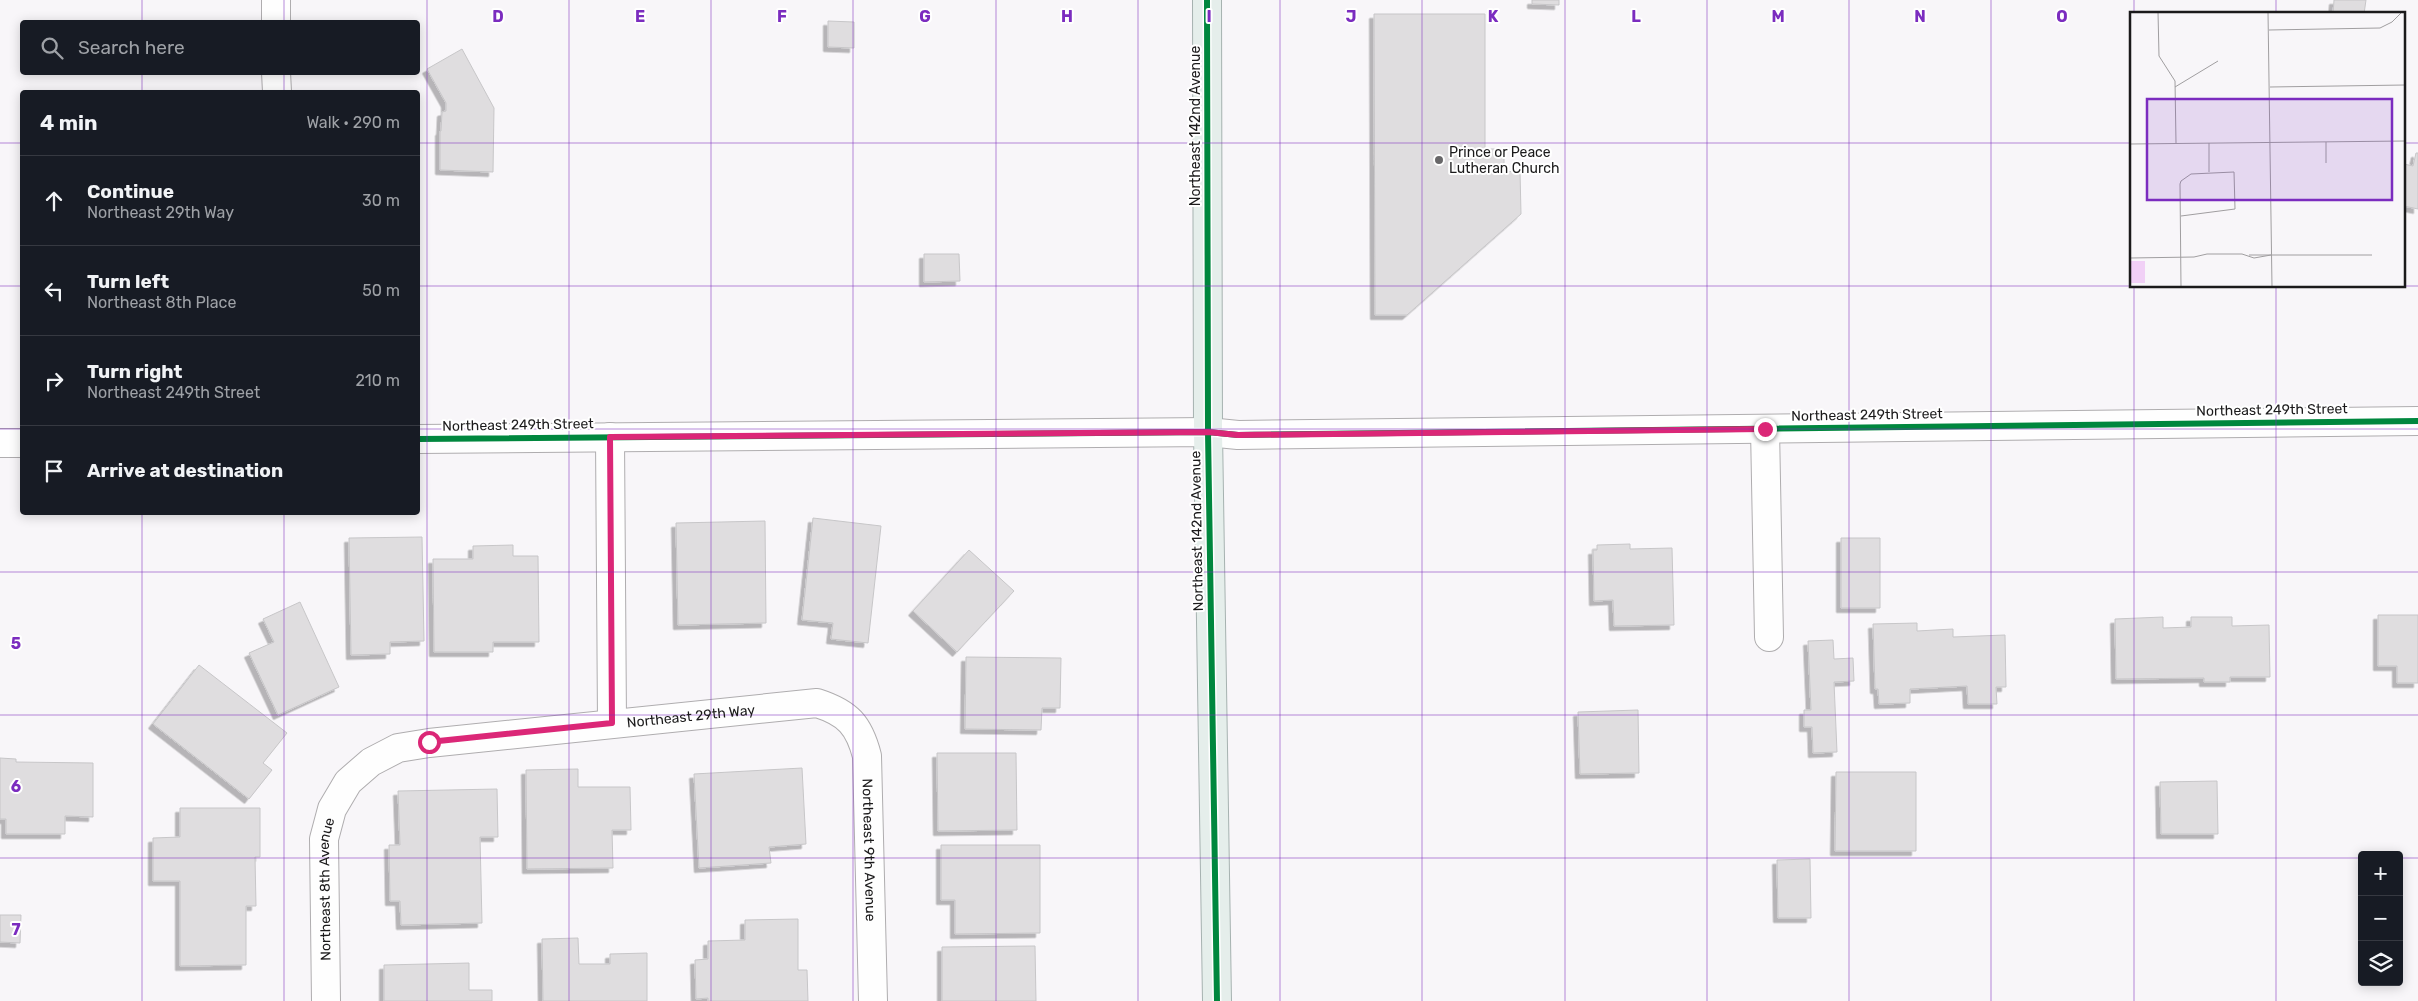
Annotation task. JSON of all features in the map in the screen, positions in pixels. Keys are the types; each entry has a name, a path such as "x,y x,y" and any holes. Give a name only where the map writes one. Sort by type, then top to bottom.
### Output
{"main road":[{"name":"Northeast 142nd Avenue","path":"1207,0 1208,432 1217,1001"}],"street":[{"path":"276,0 276,20"},
{"path":"276,75 277,90"},
{"name":"Northeast 249th Street","path":"420,439 1208,432 1238,435 2418,421"},
{"path":"1765,429 1769,637"},
{"path":"610,437 612,723"},
{"path":"0,444 20,443"},
{"name":"Northeast 29th Way","path":"348,782 371,762 398,748 429,742 798,704 817,703 836,709"},
{"name":"Northeast 9th Avenue","path":"836,709 851,721 862,737 866,756 873,1001"},
{"name":"Northeast 8th Avenue","path":"326,1001 324,839 332,809 348,782"}],"building":[{"path":"1532,0 1559,0 1559,5 1532,4"},
{"path":"2334,0 2366,0 2364,12 2333,12"},
{"name":"Prince or Peace Lutheran Church","path":"1374,14 1485,14 1485,149 1504,149 1504,172 1520,171 1521,214 1407,315 1375,315"},
{"path":"828,21 854,22 854,48 828,47"},
{"path":"462,49 494,108 493,172 440,170 440,131 442,112 446,111 446,103 427,69"},
{"path":"2416,153 2418,153 2418,209 2406,206 2406,164 2413,166"},
{"path":"924,254 959,254 960,281 924,282"},
{"path":"813,518 881,526 868,643 831,639 833,623 802,620"},
{"path":"765,521 766,623 678,625 676,523"},
{"path":"422,537 424,641 390,642 390,654 351,655 349,538"},
{"path":"1841,538 1880,538 1880,608 1841,608"},
{"path":"1630,544 1630,549 1672,548 1674,625 1614,626 1613,600 1594,601 1593,550 1597,550 1597,545"},
{"path":"513,545 513,556 538,556 539,642 493,642 493,652 434,652 433,559 473,559 473,546"},
{"path":"969,550 1014,591 957,652 913,611"},
{"path":"300,602 339,687 278,715 249,653 274,642 263,619"},
{"path":"2378,615 2418,615 2418,683 2397,683 2397,666 2378,666"},
{"path":"2163,617 2163,628 2191,627 2191,617 2232,617 2232,626 2269,625 2270,677 2230,677 2230,682 2204,682 2204,678 2116,679 2115,619"},
{"path":"1917,623 1917,631 1953,629 1953,637 2005,635 2006,687 1996,687 1997,704 1968,704 1967,686 1910,689 1910,703 1879,704 1878,689 1875,689 1873,624"},
{"path":"1833,640 1834,659 1853,658 1854,681 1834,682 1837,752 1813,753 1812,727 1804,727 1804,710 1811,710 1808,641"},
{"path":"966,657 1061,658 1060,708 1042,708 1041,730 965,729"},
{"path":"199,665 287,733 263,763 272,770 249,799 153,724"},
{"path":"1638,710 1639,773 1580,774 1578,712"},
{"path":"937,753 1016,753 1017,830 938,831"},
{"path":"0,758 16,759 16,762 93,763 93,817 65,816 65,834 6,834 6,819 0,819"},
{"path":"802,768 806,844 769,847 771,863 699,868 694,774"},
{"path":"578,769 578,787 630,787 631,830 612,830 613,868 527,869 526,770"},
{"path":"1836,772 1916,772 1916,851 1835,851"},
{"path":"2217,781 2218,834 2161,834 2160,782"},
{"path":"497,789 498,837 480,837 482,923 401,925 400,901 390,901 389,845 400,845 398,791"},
{"path":"180,808 260,808 260,857 255,857 256,906 246,906 246,965 180,966 180,881 153,881 153,838 180,837"},
{"path":"941,845 1040,845 1040,933 955,934 955,900 941,900"},
{"path":"1810,859 1811,918 1778,918 1777,860"},
{"path":"0,915 21,915 20,943 0,942"},
{"path":"798,919 798,970 807,970 808,1001 708,1001 708,998 696,999 695,960 708,959 708,941 745,940 745,920"},
{"path":"578,938 579,964 610,964 610,954 647,953 647,1001 543,1001 542,939"},
{"path":"1035,946 1036,1001 942,1001 942,947"},
{"path":"469,963 469,990 492,990 492,1001 384,1001 384,965"}],"cycle path":[{"path":"1207,0 1208,432 1217,1001"},
{"path":"420,439 1208,432 1238,435 2418,421"}],"place":[{"name":"Prince or Peace Lutheran Church","path":"1439,160"}],"route":[{"path":"429,742 612,723 610,437 1208,432 1238,435 1765,429"}]}
